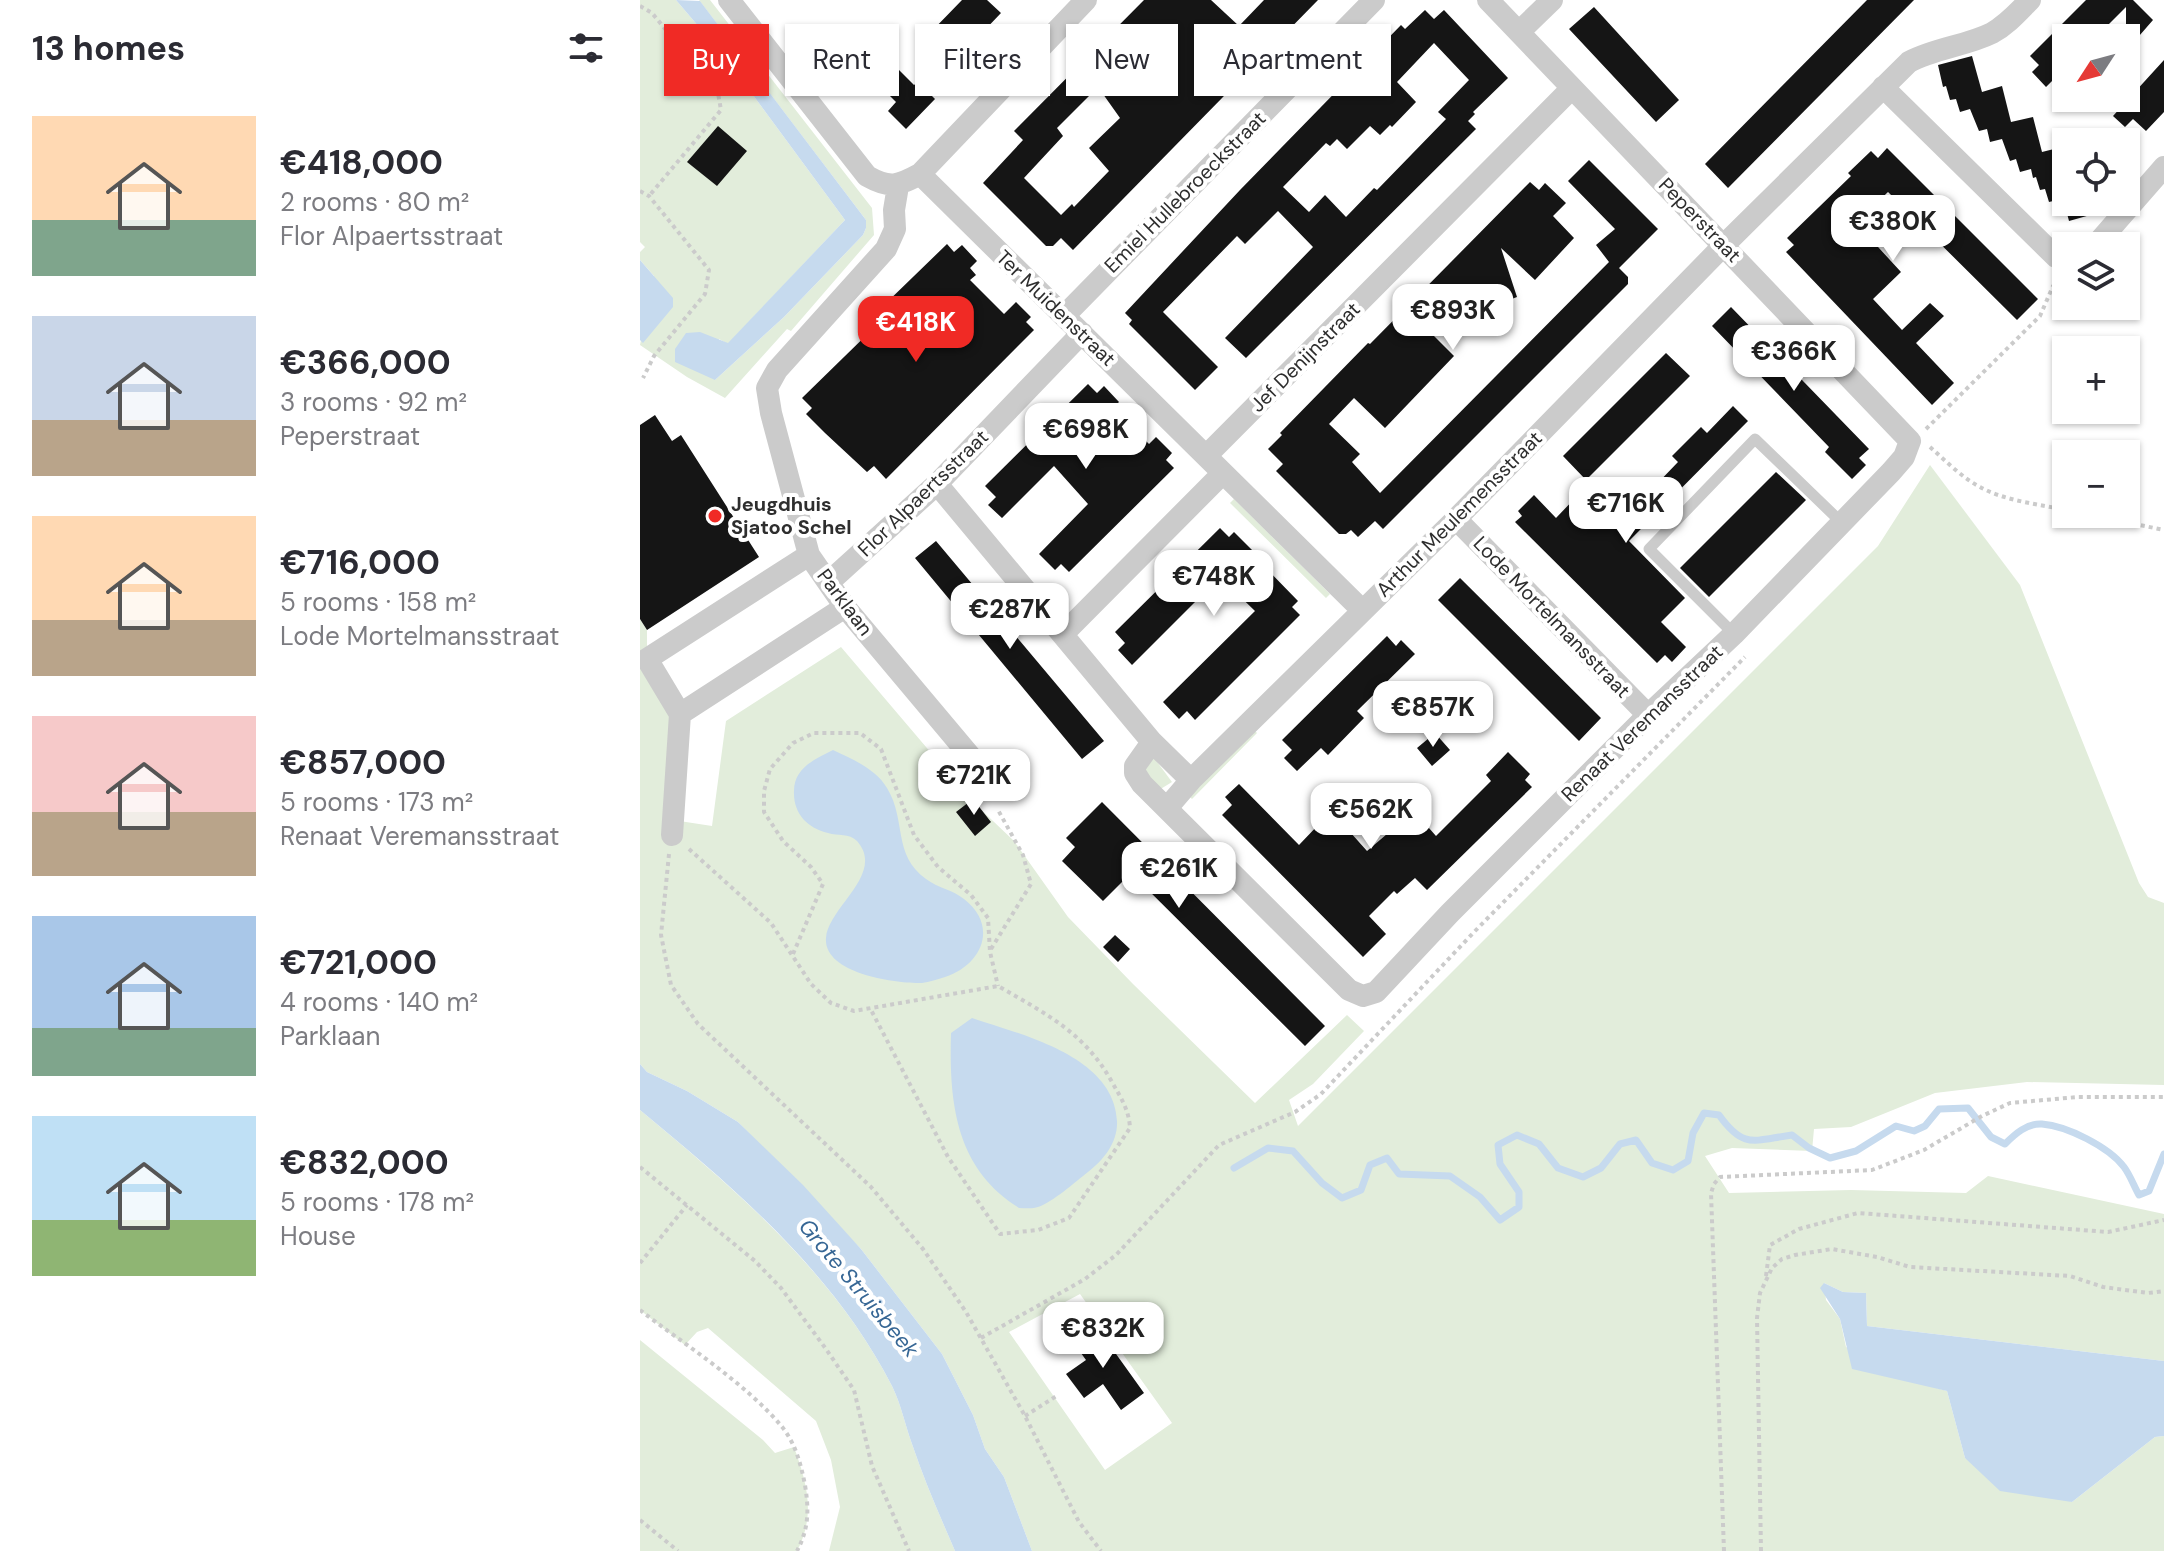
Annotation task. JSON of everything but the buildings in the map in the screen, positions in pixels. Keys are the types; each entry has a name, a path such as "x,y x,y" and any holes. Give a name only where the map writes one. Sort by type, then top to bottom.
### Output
{"street":[{"path":"729,0 867,176 879,184 898,186 920,174 1086,0"},
{"name":"Emiel Hullebroeckstraat","path":"1064,316 1374,0"},
{"name":"Peperstraat","path":"1488,0 1724,245 1920,441"},
{"path":"1519,32 1552,0"},
{"name":"Arthur Meulemensstraat","path":"1167,808 1191,780 1456,519 1724,245 1909,62 1929,52 1988,35 2008,23 2030,0"},
{"path":"1883,87 2052,253"},
{"name":"Jef Denijnstraat","path":"1206,456 1572,88"},
{"path":"2107,232 2164,167"},
{"name":"Ter Muidenstraat","path":"920,174 1362,610"},
{"name":"Parklaan","path":"898,186 895,229 886,249 777,370 767,388 771,413 809,555 845,607 997,788"},
{"name":"Flor Alpaertsstraat","path":"829,582 937,484 1082,333"},
{"name":"Renaat Veremansstraat","path":"1167,808 1349,990 1363,996 1376,992 1450,913 1648,715 1734,634 1920,441"},
{"path":"1063,634 1223,473"},
{"path":"937,484 1152,742 1191,780"},
{"name":"Lode Mortelmansstraat","path":"1456,519 1648,715"},
{"path":"672,835 680,714 644,654 809,555"},
{"path":"680,714 845,607"},
{"path":"1152,742 1135,766 1135,773 1167,808"}],"lane":[{"path":"1734,634 1649,549 1755,439 1841,522"}],"path":[{"path":"640,6 652,13 718,93 721,110 649,196"},
{"path":"640,191 649,196 709,270 705,294 654,356 643,378"},
{"path":"2052,288 2040,316 1924,431 1920,441 1982,489 2052,507"},
{"path":"2140,525 2164,530"},
{"path":"793,955 823,884 811,867 783,841 764,812 764,791 770,769 793,743 814,733 860,733 881,749 914,835 938,867 971,895 988,918 990,952 998,986"},
{"path":"990,952 1031,884 1023,855 998,814 997,788"},
{"path":"672,835 771,923 811,984 831,1003 854,1011 870,1008 998,986 1076,1034 1102,1064 1129,1111 1130,1128 1069,1218 1038,1230 1000,1234 948,1157 870,1008"},
{"path":"672,835 661,935 671,985 698,1024 871,1187 923,1249 966,1312 1025,1416 1079,1522 1101,1551"},
{"path":"1724,1551 1712,1209 1714,1184 1720,1177 1872,1170 1924,1150 2010,1103 2078,1097 2164,1097"},
{"path":"640,1167 755,1261 781,1288 854,1390 872,1466 909,1551"},
{"path":"640,1263 687,1205"},
{"path":"1766,1280 1770,1245 1799,1229 1858,1213 2108,1232 2164,1220"},
{"path":"1761,1551 1757,1318 1760,1293 1772,1268 1782,1259 1832,1249 1910,1267 2070,1276 2103,1287 2148,1293 2164,1291"},
{"path":"640,1310 756,1400 784,1429 801,1468 810,1513 797,1551"},
{"path":"981,1338 1007,1323"},
{"path":"1025,1416 1058,1395"},
{"path":"640,1520 678,1551"}],"green space":[{"path":"640,0 676,0 696,24 664,24 664,96 754,96 845,220 728,344 719,339 715,380 784,317 863,235 866,228 866,220 769,92 769,76 872,208 874,235 791,331 787,329 725,398 640,345 654,276 640,260 640,252 645,247 640,242"},
{"path":"699,0 710,0 729,24 717,24"},
{"path":"1930,465 2020,585 2139,883 2148,897 2164,903 2164,1085 2027,1082 1935,1093 1851,1127 1814,1129 1812,1151 1732,1148 1705,1156 1729,1193 1851,1190 1966,1193 1988,1176 2164,1214 2164,1361 1867,1326 1866,1293 1843,1292 1824,1283 1826,1300 1840,1319 1846,1347 1926,1385 1947,1391 1965,1458 2072,1502 2155,1437 2164,1436 2164,1551 1032,1551 1004,1477 985,1449 973,1415 942,1354 861,1249 738,1122 687,1091 647,1072 640,1064 640,619 647,630 647,659 680,714 673,820 712,826 726,721 841,647 972,801 1014,841 1068,917 1255,1103 1347,1015 1364,1031 1313,1084 1289,1100 1298,1126 1878,546","holes":["1080,1294 1172,1423 1105,1470 1009,1332"]},
{"path":"1234,499 1330,594 1326,598 1230,503"},
{"path":"1253,729 1257,733 1192,799 1188,795"},
{"path":"1155,759 1172,782 1159,790 1147,779 1143,761"},
{"path":"640,1110 747,1203 842,1306 892,1386 955,1551 829,1551 840,1507 831,1460 816,1421 708,1328 697,1332 685,1345 640,1310"},
{"path":"640,1340 775,1453 794,1447 808,1499 806,1525 797,1551 640,1551"}],"water":[{"path":"676,0 700,1 717,24 696,24"},
{"path":"769,92 866,220 866,228 863,235 784,317 715,380 675,362 675,349 686,333 700,332 728,343 845,220 754,96 769,96"},
{"path":"640,260 673,298 673,307 643,343 640,340"},
{"path":"833,750 870,770 887,788 897,813 904,848 915,869 931,882 960,896 975,910 981,921 982,944 968,964 958,971 922,983 880,979 848,968 828,950 826,938 829,926 860,878 865,866 864,853 854,838 820,831 808,823 799,813 794,791 802,770"},
{"path":"972,1018 1039,1041 1083,1064 1100,1080 1112,1099 1117,1129 1109,1150 1088,1172 1038,1207 1019,1208 998,1192 981,1173 960,1131 952,1084 951,1033"},
{"name":"Grote Struisbeek","path":"640,1064 647,1072 687,1091 738,1122 803,1185 861,1249 942,1354 973,1415 985,1449 1004,1477 1032,1551 955,1551 922,1471 895,1393 868,1345 842,1306 781,1236 712,1171 640,1110"},
{"path":"1824,1283 1843,1292 1866,1293 1867,1326 2164,1361 2164,1436 2155,1437 2072,1502 2000,1491 1965,1458 1947,1391 1852,1369 1840,1319 1820,1288"}],"waterway":[{"path":"1234,1168 1268,1148 1293,1151 1322,1183 1342,1198 1361,1190 1370,1165 1387,1158 1399,1174 1450,1176 1480,1197 1500,1220 1519,1207 1519,1192 1500,1164 1498,1145 1517,1135 1539,1144 1558,1168 1583,1177 1601,1168 1620,1144 1636,1140 1652,1163 1673,1170 1688,1161 1693,1133 1704,1113 1719,1115 1743,1138 1759,1140 1792,1135 1830,1158 1856,1151 1896,1126 1914,1131 1925,1126 1939,1109 1968,1108 1991,1137 2005,1144 2022,1130 2037,1124 2063,1129 2087,1139 2117,1159 2139,1195 2149,1191 2164,1154"}],"place":[{"name":"Jeugdhuis Sjatoo Schel","path":"715,516"}]}
